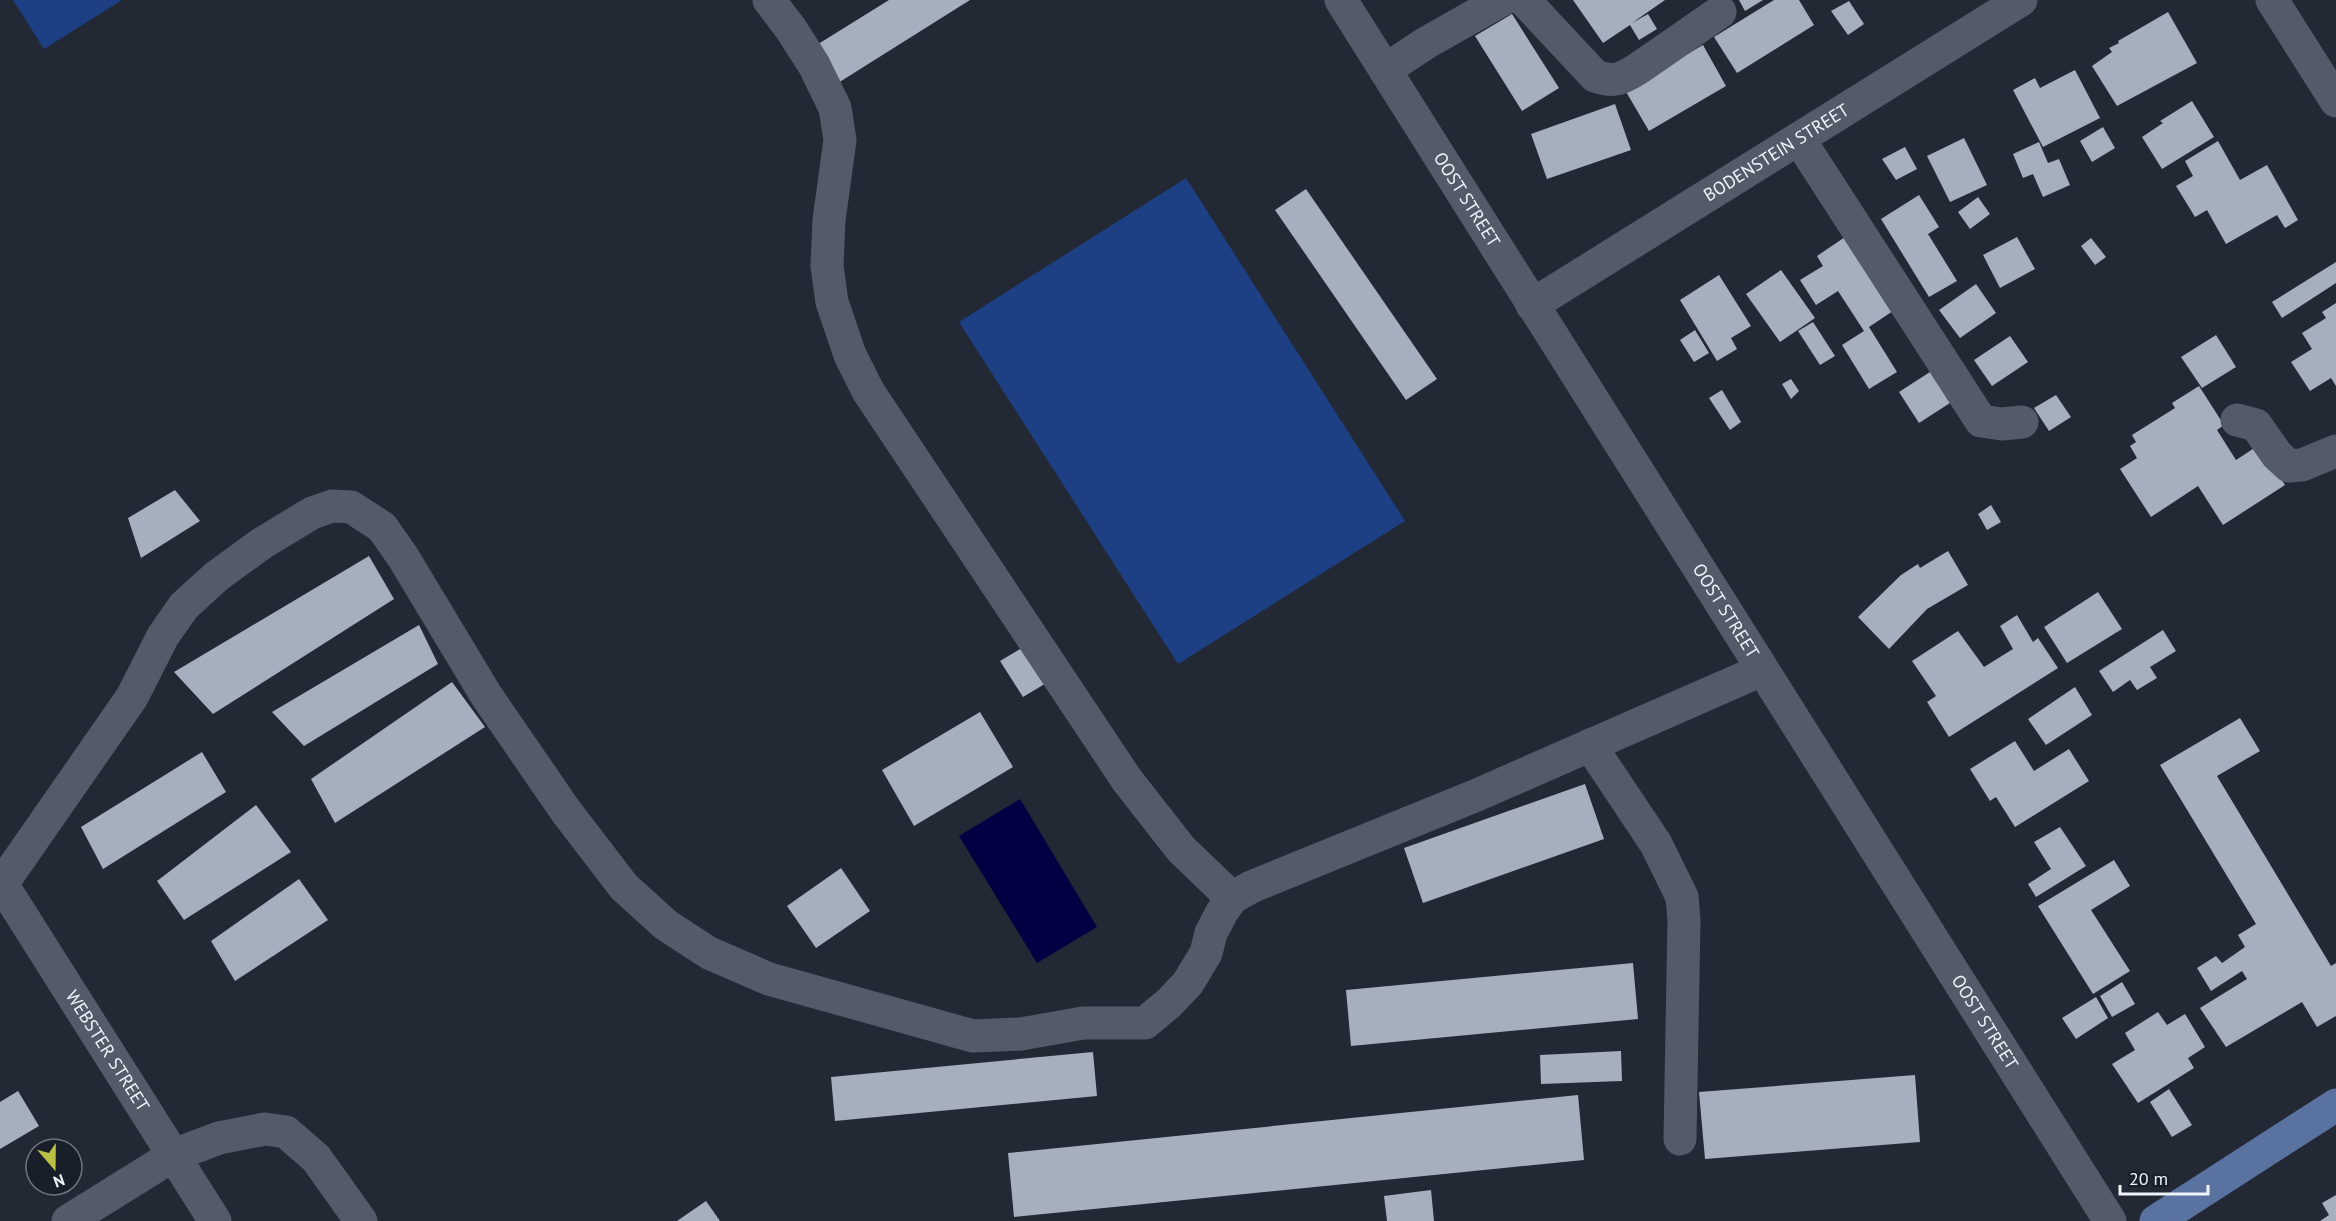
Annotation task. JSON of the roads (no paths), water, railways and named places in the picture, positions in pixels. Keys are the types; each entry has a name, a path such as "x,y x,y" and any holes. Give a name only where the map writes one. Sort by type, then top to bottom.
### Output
{"main road":[{"path":"2156,1221 2336,1105"}],"street":[{"path":"769,0 791,28 814,65 835,108 840,140 827,266 832,302 850,355 868,391 1127,780 1181,849 1232,898"},
{"name":"OOST STREET","path":"1341,0 2110,1221"},
{"path":"1385,70 1426,43 1502,0"},
{"path":"1524,0 1595,76 1609,81 1628,75 1720,12"},
{"name":"BODENSTEIN STREET","path":"1532,305 2022,0"},
{"path":"2272,0 2336,101"},
{"path":"1799,139 1981,421 2002,424 2022,422"},
{"path":"2237,420 2256,425 2277,455 2289,466 2302,465 2336,451"},
{"path":"1,883 132,697 163,636 184,606 217,576 261,544 312,513 332,506 351,507 382,527 486,695 571,819 624,887 666,925 708,953 769,979 973,1036 1021,1034 1083,1023 1145,1023 1188,983 1206,953 1211,933 1222,912 1232,898 1251,887 1477,795 1762,670"},
{"path":"1590,745 1656,844 1682,897 1684,920 1680,1139"},
{"name":"WEBSTER STREET","path":"1,883 215,1221"},
{"path":"68,1221 174,1155 219,1138 265,1129 286,1132 316,1158 361,1221"}]}
